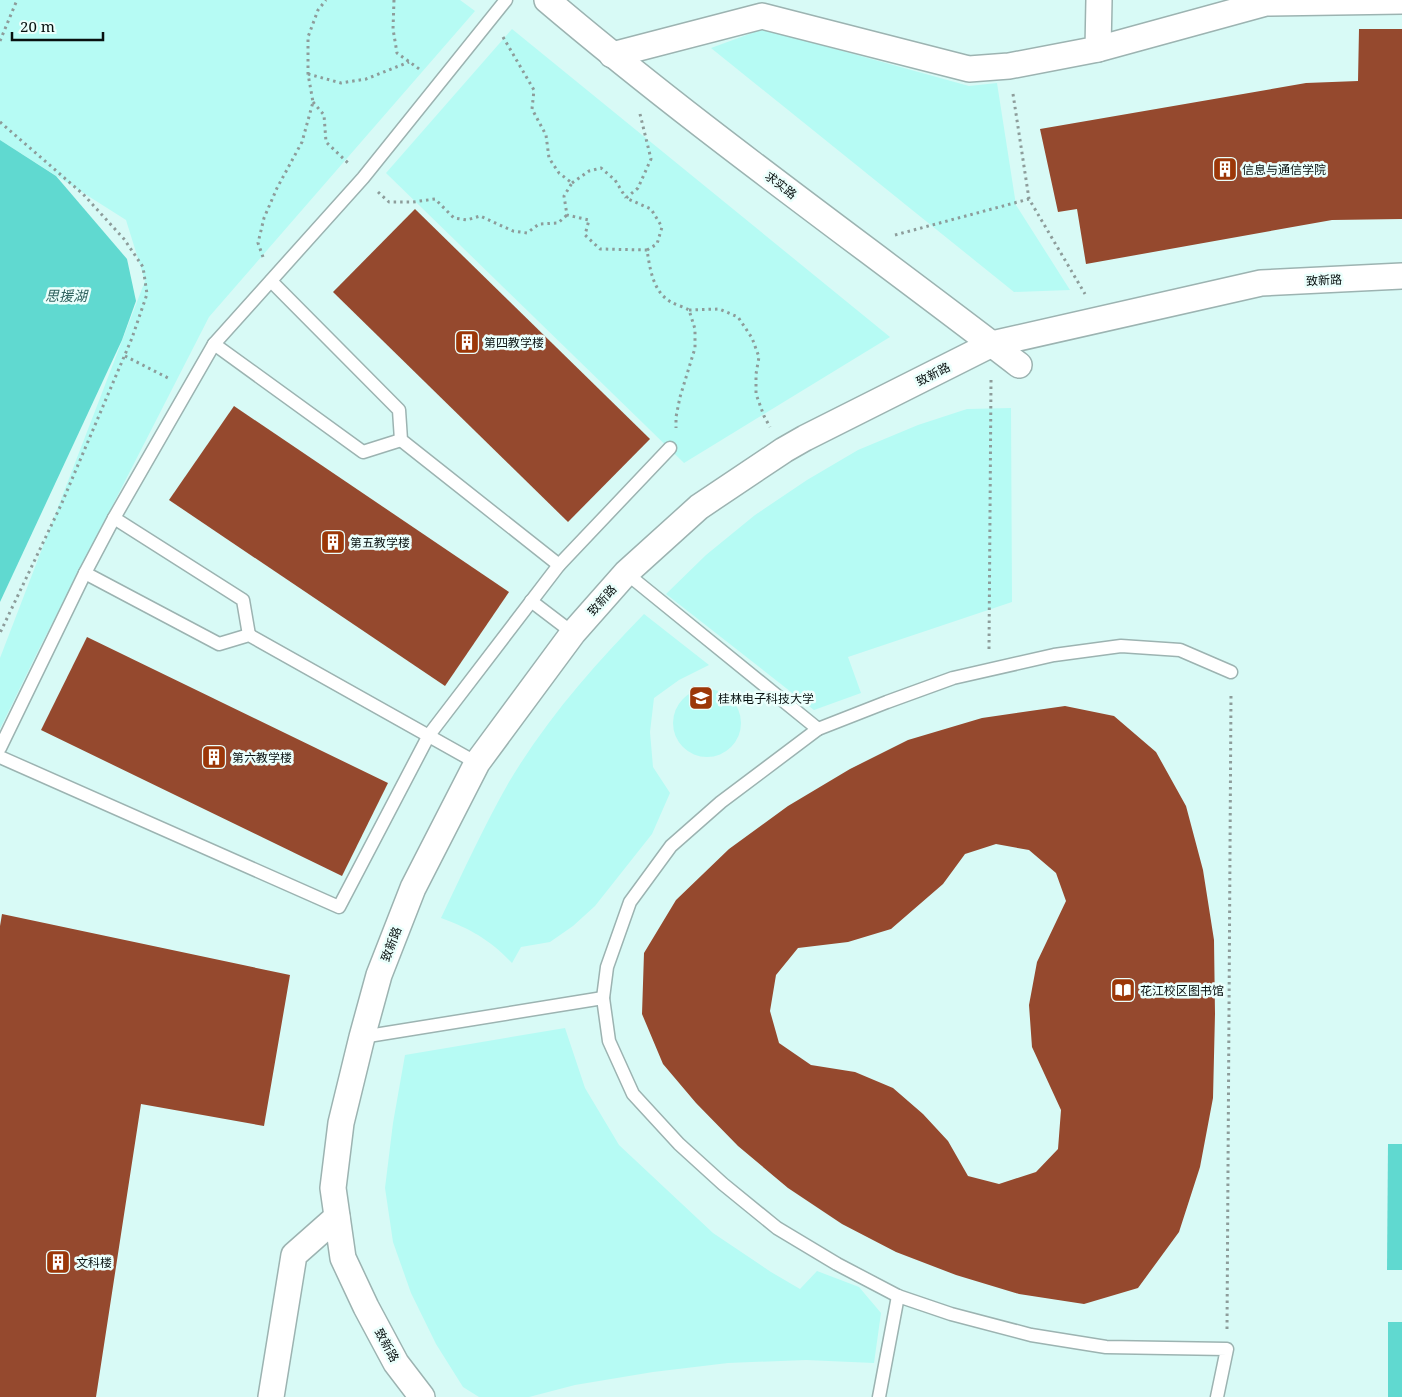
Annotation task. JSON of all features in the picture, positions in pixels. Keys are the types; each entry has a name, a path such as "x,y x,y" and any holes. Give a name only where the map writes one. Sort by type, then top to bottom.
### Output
{"street":[{"name":"求实路","path":"548,0 612,56 858,245 1019,365"},
{"path":"1098,49 1099,0"},
{"path":"612,56 762,16 969,69 1009,66 1098,49 1266,3 1402,1"},
{"name":"致新路","path":"422,1397 396,1363 366,1307 343,1258 333,1188 341,1122 380,975 413,888 477,763 573,632 626,573 699,507 805,438 992,344 1261,283 1402,276"},
{"path":"271,1397 294,1255 337,1217"}],"lane":[{"path":"0,748 85,573 114,518 214,344 363,178 506,0"},
{"path":"271,281 399,410 401,440 559,565"},
{"path":"214,344 363,452 401,440"},
{"path":"0,757 339,907 429,735 559,565 670,448"},
{"path":"114,518 243,600 249,635"},
{"path":"85,573 219,644 249,635 477,763"},
{"path":"626,573 818,729"},
{"path":"531,601 573,632"},
{"path":"1217,1397 1227,1350 1106,1347 1031,1335 951,1314 898,1296 837,1264 777,1228 678,1144 633,1094 610,1040 603,998 607,967 630,902 671,846 721,802 818,729 953,678 1054,655 1121,646 1180,650 1231,672"},
{"path":"362,1037 603,998"},
{"path":"878,1397 898,1296"}],"path":[{"path":"0,41 17,0"},
{"path":"271,281 258,243 264,218 276,188 302,142 313,102 308,74 308,37 318,10 326,0"},
{"path":"394,0 393,29 397,53 439,83"},
{"path":"492,17 534,90 532,109 546,136 549,158 559,173 572,183"},
{"path":"308,74 341,83 366,79 409,62"},
{"path":"1009,66 1029,199 1080,287 1102,319"},
{"path":"626,198 638,188 651,159 639,107 649,84"},
{"path":"313,102 324,115 326,142 389,202 413,202 435,199 454,218 467,220 480,216 512,231 527,232 540,224 558,223 567,215"},
{"path":"0,122 83,194 124,239 142,267 147,294 125,356 61,505 0,633"},
{"path":"601,168 615,180 626,198 651,209 662,226 656,244 647,250 600,249 585,234 589,220 567,215 564,196 572,183 589,171 601,168"},
{"path":"858,245 1029,199"},
{"path":"647,250 652,277 670,302 690,310 719,308 738,316 752,338 760,357 756,374 756,394 761,408 784,450"},
{"path":"670,448 676,434 676,417 682,388 695,348 695,329 690,310"},
{"path":"988,669 992,344"},
{"path":"125,356 188,388"},
{"path":"1227,1350 1231,672"}],"shaded area":[{"name":"桂林电子科技大学","path":"0,0 1402,0 1402,1397 0,1397"},
{"path":"0,0 460,0 475,11 209,317 0,729 0,658 145,281 126,220 0,140"},
{"path":"512,29 890,337 684,463 386,173"},
{"path":"763,29 969,86 997,83 1016,205 1070,290 1014,292 711,48"},
{"path":"1011,408 1012,602 848,657 861,693 814,710 666,594 706,555 755,515 807,480 858,450 918,425 967,409"},
{"path":"644,614 709,665 679,680 654,698 650,732 653,767 670,793 652,834 595,906 573,926 550,942 521,947 512,963 480,936 462,926 441,918 491,815 523,759 572,694"},
{"path":"707,689 720,691 731,699 739,710 741,723 739,736 731,747 720,755 707,757 694,755 683,747 675,736 673,723 675,710 683,699 694,691"},
{"path":"565,1028 585,1088 619,1145 713,1233 800,1289 817,1271 859,1287 881,1313 874,1363 806,1360 728,1363 653,1372 575,1385 529,1397 479,1397 463,1387 436,1344 411,1293 393,1242 385,1188 393,1123 405,1055"}],"water":[{"name":"思援湖","path":"0,140 56,176 127,259 136,301 122,340 0,602"},
{"path":"1388,1144 1402,1144 1402,1270 1387,1270"},
{"path":"1388,1322 1402,1322 1402,1397 1388,1397"}],"building":[{"name":"信息与通信学院","path":"1359,29 1402,29 1402,219 1332,220 1086,264 1077,209 1058,212 1040,129 1306,83 1358,81"},
{"name":"第四教学楼","path":"415,209 650,439 568,522 333,292"},
{"name":"第五教学楼","path":"234,406 509,592 445,686 169,500"},
{"name":"第六教学楼","path":"87,637 388,783 342,876 41,730"},
{"name":"花江校区图书馆","path":"1065,706 1114,716 1156,752 1186,806 1203,870 1214,940 1215,1014 1213,1098 1200,1167 1179,1232 1138,1288 1084,1304 1019,1294 956,1275 896,1252 842,1224 788,1188 738,1146 696,1103 663,1064 642,1014 644,953 676,900 729,849 788,806 850,769 908,740 982,718","holes":["996,844 1029,850 1056,873 1066,901 1037,962 1029,1005 1032,1047 1061,1110 1058,1149 1036,1172 999,1184 968,1176 948,1141 923,1114 893,1088 855,1072 811,1065 779,1043 770,1011 776,975 798,948 848,942 891,929 943,884 965,854"]},
{"name":"文科楼","path":"2,914 290,975 264,1126 141,1104 96,1397 0,1397 0,926"}],"place":[{"name":"信息与通信学院","path":"1225,169"},
{"name":"第四教学楼","path":"467,342"},
{"name":"第五教学楼","path":"333,542"},
{"name":"桂林电子科技大学","path":"701,698"},
{"name":"第六教学楼","path":"214,757"},
{"name":"花江校区图书馆","path":"1123,990"},
{"name":"文科楼","path":"58,1262"}]}
